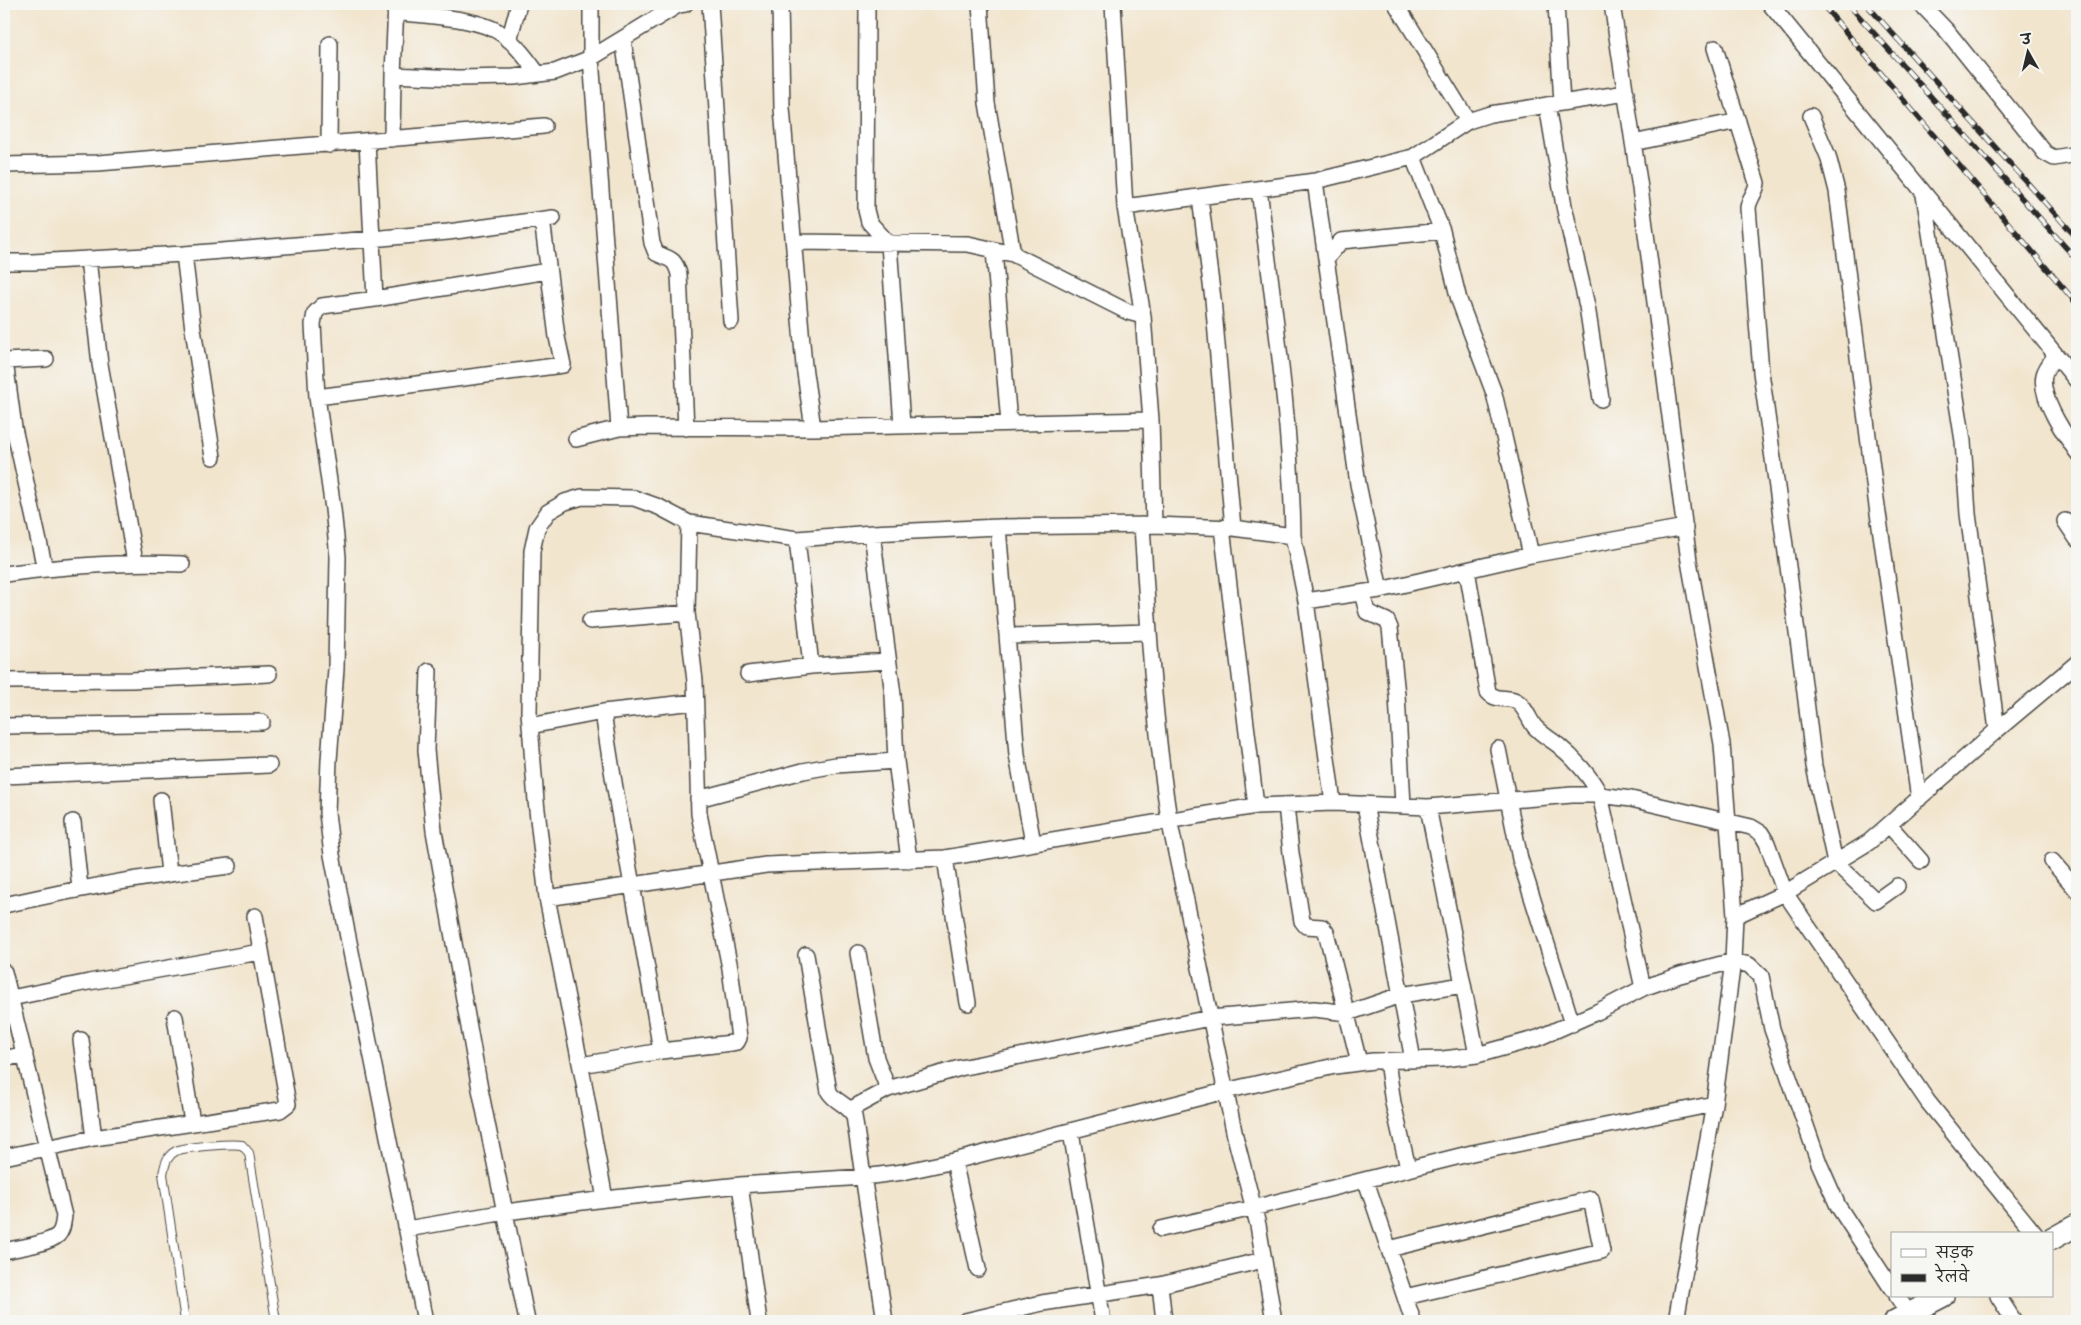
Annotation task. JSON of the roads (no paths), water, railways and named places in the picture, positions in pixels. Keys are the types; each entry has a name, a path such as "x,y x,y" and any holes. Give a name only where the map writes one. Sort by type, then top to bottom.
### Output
{"street":[{"path":"509,40 519,4"},
{"path":"591,4 591,58 619,428"},
{"path":"393,75 458,78 555,72 591,58 680,4"},
{"path":"710,4 731,321"},
{"path":"780,4 782,108 804,366 812,428"},
{"path":"867,4 866,210 870,222 889,244 902,426"},
{"path":"980,4 987,103 1013,254"},
{"path":"1113,4 1125,207 1143,316 1151,420 1148,525 1149,632 1164,783 1169,819 1225,1091 1254,1208 1274,1321"},
{"path":"1396,4 1468,121"},
{"path":"1556,4 1554,104 1564,206 1587,306 1601,399"},
{"path":"1612,4 1633,143 1685,527 1722,744 1735,916 1733,961 1714,1104 1676,1321"},
{"path":"1770,4 2077,381"},
{"path":"1921,4 1947,31 2045,153 2054,158 2077,154"},
{"path":"392,139 396,8 446,11 500,32 522,51 538,74"},
{"path":"623,39 652,244 656,253 671,258 676,264 679,274 686,428"},
{"path":"329,144 330,44"},
{"path":"1715,48 1757,184 1757,190 1749,200 1748,208 1761,372 1814,766 1836,862 1876,901 1897,886"},
{"path":"1125,207 1315,181 1413,157 1468,121 1490,114 1626,93"},
{"path":"1811,116 1828,156 1836,191 1919,799"},
{"path":"1633,143 1738,121"},
{"path":"4,165 98,164 544,126"},
{"path":"366,141 375,299"},
{"path":"1413,157 1442,231 1459,300 1494,393 1531,555"},
{"path":"1315,181 1358,484 1380,590"},
{"path":"1259,189 1290,459 1293,536 1306,601 1333,803"},
{"path":"1924,195 1963,441 1968,514 1997,730"},
{"path":"1200,198 1213,299 1227,528 1256,806"},
{"path":"4,262 184,254 448,232 553,218"},
{"path":"317,397 563,365 543,227 536,220"},
{"path":"1326,259 1341,241 1442,231"},
{"path":"794,242 968,244 1013,254 1128,312 1143,316"},
{"path":"994,251 1009,423"},
{"path":"184,254 193,329 213,457"},
{"path":"88,259 100,364 135,562"},
{"path":"425,1321 332,855 327,814 336,668 338,557 317,397 313,324 315,313 322,306 548,271"},
{"path":"2056,355 2044,376 2046,396 2067,438 2077,452"},
{"path":"45,569 14,428 4,361 46,359"},
{"path":"576,438 619,428 812,428 1151,420"},
{"path":"605,1200 581,1065 547,898 536,801 530,726 532,551 537,528 548,512 565,502 582,498 634,498 659,507 689,523 797,539 872,533 1148,525 1227,528 1293,536"},
{"path":"2065,521 2077,540"},
{"path":"581,1065 661,1050 732,1043 737,1042 739,1038 730,968 699,814 695,680 687,613 689,523"},
{"path":"1306,601 1380,590 1531,555 1685,527"},
{"path":"998,528 1009,636 1017,755 1033,843"},
{"path":"872,533 893,695 896,761 909,860"},
{"path":"797,539 811,666"},
{"path":"4,574 135,562 182,564"},
{"path":"1467,570 1488,692 1493,697 1515,700 1521,705 1541,733 1559,746 1591,780 1600,795 1643,988"},
{"path":"1362,593 1367,612 1387,621 1390,628 1397,695 1403,805"},
{"path":"590,621 687,613"},
{"path":"1009,636 1149,632"},
{"path":"748,674 811,666 888,661"},
{"path":"1735,916 1785,893 1868,842 2077,663"},
{"path":"429,671 426,750 434,831 480,1089 527,1321"},
{"path":"4,681 131,680 269,674"},
{"path":"530,726 603,712 695,702"},
{"path":"603,712 613,784 633,886 661,1050"},
{"path":"4,726 262,722"},
{"path":"1498,749 1520,859 1572,1024"},
{"path":"698,799 803,771 836,765 896,761"},
{"path":"4,776 269,765"},
{"path":"547,898 766,865 945,858 1169,819 1256,806 1333,803 1428,806 1600,795 1631,800 1728,822 1751,828 1761,833 1767,843 1785,893 1928,1102 2033,1232"},
{"path":"161,800 169,873"},
{"path":"1365,804 1413,1060"},
{"path":"1286,806 1291,853 1302,921 1306,926 1322,928 1326,932 1359,1062"},
{"path":"1428,806 1477,1055"},
{"path":"73,822 80,888"},
{"path":"1889,825 1921,861"},
{"path":"945,858 968,1003"},
{"path":"2052,861 2077,890"},
{"path":"4,905 80,888 169,873 229,866"},
{"path":"4,1157 94,1138 280,1110 288,1104 255,916"},
{"path":"11,998 89,982 260,952"},
{"path":"858,953 876,1058 888,1089"},
{"path":"806,955 829,1092 833,1099 850,1109 854,1116 885,1321"},
{"path":"407,1229 506,1212 605,1200 740,1185 864,1178 954,1161 1225,1091 1326,1068 1359,1062 1444,1059 1477,1055 1538,1038 1572,1024 1643,988 1680,974 1733,961 1750,964 1761,976 1772,1029 1819,1162 1838,1206 1891,1286"},
{"path":"4,972 64,1216 63,1227 58,1235 48,1240 4,1251"},
{"path":"850,1109 888,1089 960,1068 1210,1018 1314,1009 1348,1013 1401,995 1463,985"},
{"path":"175,1017 192,1122"},
{"path":"80,1040 94,1138"},
{"path":"4,1059 25,1054"},
{"path":"1387,1061 1393,1103 1408,1168"},
{"path":"1161,1229 1366,1181 1408,1168 1714,1104"},
{"path":"1071,1132 1103,1321"},
{"path":"954,1161 978,1269"},
{"path":"1366,1181 1413,1321"},
{"path":"740,1185 759,1321"},
{"path":"1389,1249 1591,1199 1602,1251 1405,1297"},
{"path":"2054,1238 2077,1225"},
{"path":"965,1321 1042,1303 1160,1285 1263,1260"},
{"path":"1160,1285 1164,1321"},
{"path":"1897,1298 1902,1318 1939,1298"},
{"path":"1999,1298 2014,1321"}],"lane":[{"path":"185,1321 163,1174 166,1160 176,1151 230,1143 242,1145 249,1153 276,1321"}],"railway":[{"path":"1822,4 2077,304"},
{"path":"1848,4 2077,260"},
{"path":"1866,4 2077,238"}]}
